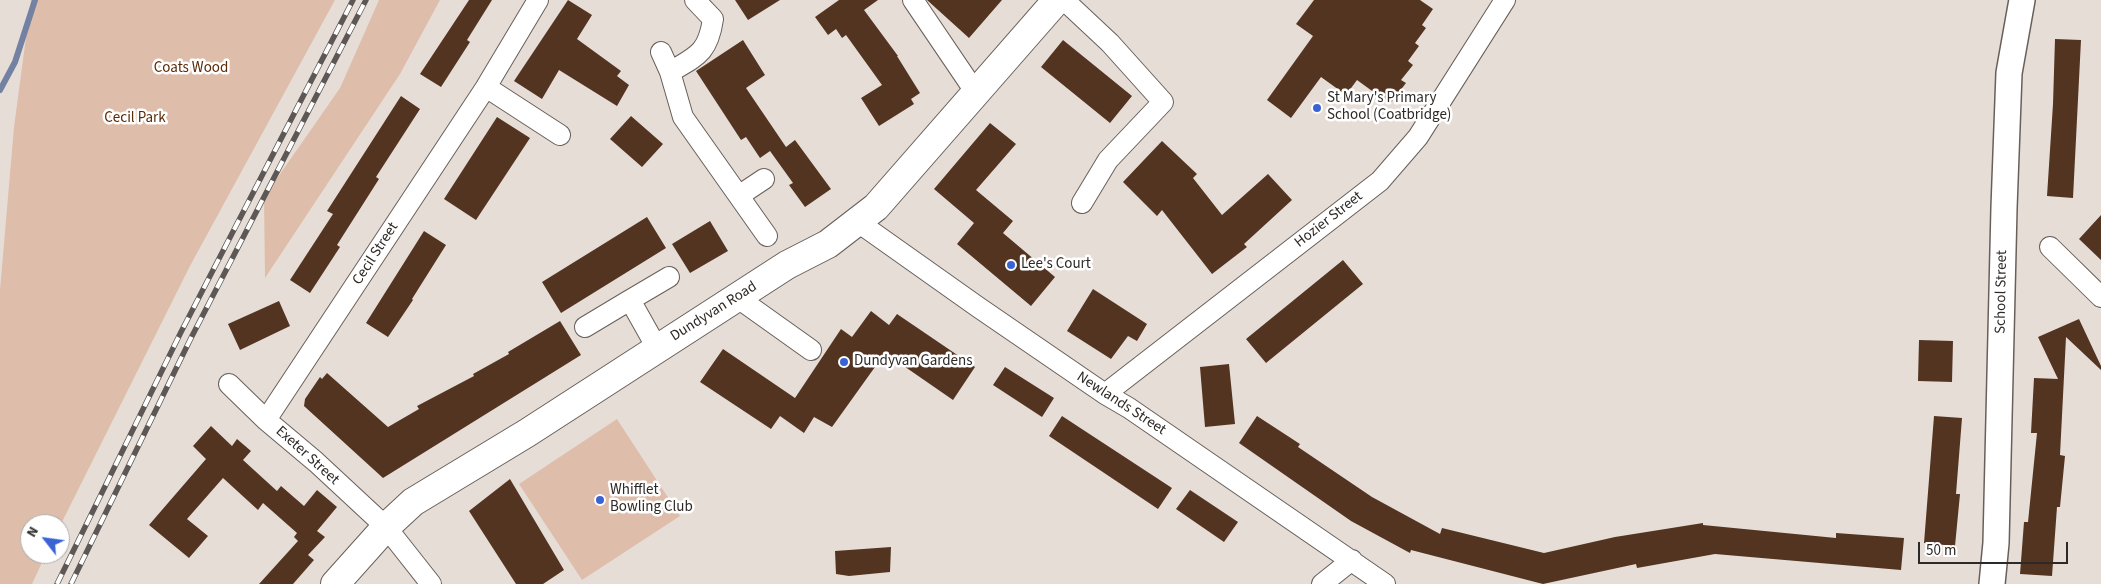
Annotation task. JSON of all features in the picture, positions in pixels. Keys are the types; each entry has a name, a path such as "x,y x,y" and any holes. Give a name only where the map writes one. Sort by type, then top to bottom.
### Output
{"main road":[{"name":"Dundyvan Road","path":"335,584 386,527 413,502 738,298 786,265 828,244 858,222 876,207 1057,0"}],"street":[{"name":"Cecil Street","path":"266,420 486,88 538,0"},
{"path":"670,72 695,57 704,49 711,34 713,19 696,0"},
{"path":"913,0 976,93"},
{"path":"1064,0 1110,43 1164,102 1108,160 1082,203"},
{"name":"Hozier Street","path":"1105,394 1380,181 1418,137 1505,0"},
{"name":"School Street","path":"1992,584 1996,543 2009,73 2022,0"},
{"path":"661,52 670,72 683,117 740,195 767,236"},
{"path":"486,88 560,135"},
{"path":"740,195 764,178"},
{"name":"Newlands Street","path":"858,222 978,307 1385,584"},
{"path":"2050,247 2101,297"},
{"path":"585,327 669,277"},
{"path":"738,298 811,350"},
{"path":"630,300 657,348"},
{"name":"Exeter Street","path":"229,384 266,420 316,462 386,527 430,584"},
{"path":"1322,584 1352,560"}],"green space":[{"name":"Cecil Park","path":"31,0 335,0 190,266 66,514 20,514 20,564 41,564 32,584 0,584 0,290 14,127"},
{"path":"379,0 440,0 400,74 265,278 264,197 340,88"},
{"name":"Whifflet Bowling Club","path":"617,419 680,516 582,580 519,484"}],"building":[{"path":"469,0 492,0 467,40 470,42 441,87 420,74"},
{"path":"568,0 592,15 577,39 621,71 617,76 629,85 617,106 559,70 542,99 514,81"},
{"path":"735,0 780,0 748,20"},
{"path":"839,0 878,0 864,10 898,56 920,93 911,99 914,104 879,126 861,98 882,85 846,35 842,38 836,29 828,35 815,17"},
{"path":"927,0 1002,0 969,38"},
{"path":"1314,0 1420,0 1433,9 1422,25 1426,28 1415,43 1419,46 1408,61 1413,65 1401,80 1406,83 1390,104 1357,80 1346,95 1321,77 1291,118 1267,100 1313,36 1296,24"},
{"path":"2055,39 2081,40 2073,198 2047,196"},
{"path":"743,40 765,75 746,88 786,147 795,140 831,189 805,207 789,185 793,183 770,151 760,158 746,137 741,140 696,71"},
{"path":"1063,40 1132,96 1110,123 1041,67"},
{"path":"401,96 420,109 376,177 379,179 337,245 340,247 310,293 290,280 333,214 327,211"},
{"path":"631,116 663,144 642,167 610,139"},
{"path":"497,117 530,138 476,220 444,199"},
{"path":"990,123 1016,144 976,190 1013,221 1003,233 1055,277 1031,306 957,244 974,223 934,189"},
{"path":"1162,141 1197,174 1193,178 1222,215 1268,174 1292,200 1244,244 1247,247 1212,274 1162,210 1157,216 1123,182"},
{"path":"2101,215 2101,260 2079,239"},
{"path":"647,217 666,248 561,313 542,282"},
{"path":"710,221 728,251 690,273 672,244"},
{"path":"424,231 446,245 388,337 366,323"},
{"path":"1343,260 1363,284 1266,363 1246,339"},
{"path":"1093,289 1147,324 1137,341 1128,336 1111,359 1067,331"},
{"path":"279,301 290,326 240,350 228,324"},
{"path":"871,311 889,325 897,314 975,367 953,400 885,353 832,427 814,417 804,433 780,416 771,429 700,382 723,349 795,398 841,329 852,337"},
{"path":"2079,319 2101,366 2101,370 2066,337 2060,455 2065,456 2060,507 2057,507 2052,576 2020,574 2024,522 2028,522 2037,433 2031,433 2034,378 2058,379 2038,337"},
{"path":"560,321 581,355 383,478 304,406 305,399 320,377 322,379 327,373 388,427 419,409 417,406 474,376 473,374 509,354 508,352"},
{"path":"1919,340 1953,341 1952,382 1918,381"},
{"path":"1229,364 1235,424 1205,427 1200,367"},
{"path":"1005,367 1054,398 1042,417 993,385"},
{"path":"1062,416 1172,488 1158,509 1049,436"},
{"path":"1257,416 1300,444 1298,447 1372,497 1440,534 1442,528 1544,553 1615,537 1703,523 1703,525 1836,538 1836,533 1904,538 1901,570 1715,554 1637,568 1636,564 1543,584 1411,550 1410,553 1351,521 1239,443"},
{"path":"1934,416 1962,418 1956,494 1960,494 1955,546 1924,543"},
{"path":"211,426 232,446 237,439 251,451 243,460 277,491 281,486 304,506 317,490 337,507 317,531 325,537 308,555 314,560 293,584 259,584 298,541 294,537 297,533 263,503 258,510 223,478 187,519 208,536 189,558 149,525 206,459 193,446"},
{"path":"510,479 564,570 543,584 516,584 469,511"},
{"path":"1190,490 1238,522 1224,542 1176,509"},
{"path":"891,547 890,572 849,576 836,574 835,551"}],"waterway":[{"path":"0,90 15,62 35,0"}],"railway":[{"path":"57,584 181,332 353,0"},
{"path":"71,584 191,338 366,0"}],"place":[{"name":"St Mary's Primary School (Coatbridge)","path":"1317,108"},
{"name":"Lee's Court","path":"1011,265"},
{"name":"Dundyvan Gardens","path":"844,362"},
{"name":"Whifflet Bowling Club","path":"600,500"}],"park label":[{"name":"Coats Wood","path":"191,69"}]}
